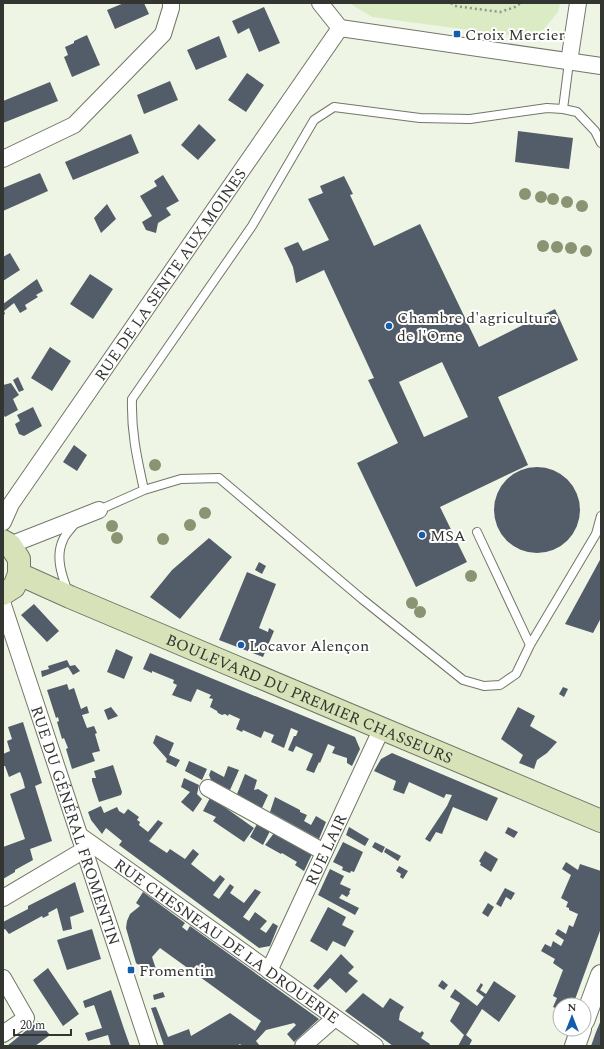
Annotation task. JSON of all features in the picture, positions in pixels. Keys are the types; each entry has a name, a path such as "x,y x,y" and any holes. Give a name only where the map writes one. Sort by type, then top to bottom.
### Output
{"main road":[{"path":"3,594 14,587 19,574 19,559 7,543"},
{"name":"BOULEVARD DU PREMIER CHASSEURS","path":"19,574 70,597 601,821"}],"street":[{"path":"3,159 74,125 163,34 171,8 171,3"},
{"path":"320,3 340,28 601,66"},
{"path":"569,62 578,3"},
{"name":"RUE DE LA SENTE AUX MOINES","path":"3,522 11,504 340,28"},
{"path":"7,543 99,510"},
{"name":"RUE DU GÉNÉRAL FROMENTIN","path":"3,605 149,1046"},
{"name":"RUE LAIR","path":"269,971 382,728"},
{"path":"208,788 324,852"},
{"name":"RUE CHESNEAU DE LA DROUERIE","path":"79,835 375,1046"},
{"path":"3,898 84,850"},
{"path":"592,999 601,975"},
{"path":"3,978 26,1018 3,1034"},
{"path":"303,1046 335,1018"}],"lane":[{"path":"563,109 569,62"},
{"path":"144,490 135,451 132,423 132,399 252,226 314,120 334,107 420,118 470,119 547,108 563,109 578,112 595,131 601,143"},
{"path":"99,510 144,490 181,479 219,478 362,600 463,680 484,686 500,685 516,674 530,645 596,534 601,516"},
{"path":"70,597 62,576 58,554 63,539 79,518"},
{"path":"477,532 530,645"}],"path":[{"path":"451,3 455,6 500,12 515,7 521,3"}],"green space":[{"path":"349,3 560,3 558,12 543,30 522,37 372,17"}],"building":[{"path":"124,3 144,3 149,14 115,29 107,10"},
{"path":"264,7 280,43 259,52 249,28 238,34 232,21"},
{"path":"87,35 100,65 72,77 64,57 68,55 65,47"},
{"path":"219,36 227,57 196,70 187,50"},
{"path":"247,73 264,85 246,112 228,100"},
{"path":"170,81 178,100 144,114 137,95"},
{"path":"50,82 58,101 3,123 3,101"},
{"path":"199,124 216,140 198,160 181,145"},
{"path":"518,131 573,138 569,169 515,162"},
{"path":"131,134 139,153 73,180 65,162"},
{"path":"40,173 48,191 3,211 3,188"},
{"path":"163,175 179,201 166,208 171,215 158,223 156,233 146,230 142,222 152,216 140,196 157,186 154,181"},
{"path":"344,176 353,194 350,195 374,246 420,224 479,347 555,309 578,360 498,397 528,465 440,507 467,562 416,587 357,463 398,443 368,380 374,378 324,270 296,283 293,267 284,248 298,242 303,251 329,240 308,199 323,193 320,186","holes":["442,362 468,417 424,437 399,382"]},
{"path":"107,204 116,219 101,233 94,218"},
{"path":"10,253 20,270 3,281 3,257"},
{"path":"90,274 113,289 93,319 70,304"},
{"path":"37,279 43,291 36,295 38,297 25,305 27,309 20,313 14,303 4,311 5,314 3,315 3,304"},
{"path":"50,347 71,361 52,391 31,378"},
{"path":"18,377 24,390 19,392 13,380"},
{"path":"11,383 19,395 13,399 18,410 5,417 3,414 3,385"},
{"path":"33,407 42,426 24,436 19,434 15,424 20,421 17,415"},
{"path":"74,445 87,455 77,471 63,462"},
{"path":"537,467 553,470 561,474 573,486 577,494 580,510 577,526 573,534 561,546 553,550 537,553 521,550 513,546 501,534 497,526 494,510 497,494 501,486 513,474 521,470"},
{"path":"209,538 232,557 180,619 150,597 172,570"},
{"path":"601,558 601,618 593,633 565,624"},
{"path":"259,562 266,566 262,574 255,570"},
{"path":"247,572 276,584 259,628 268,632 269,628 274,631 263,657 219,640"},
{"path":"34,604 59,631 47,642 21,615"},
{"path":"116,649 133,657 124,679 107,672"},
{"path":"150,653 355,737 360,749 352,766 347,763 347,758 332,753 335,747 328,744 314,773 306,770 313,754 296,746 293,752 288,750 294,736 296,736 298,731 291,728 284,748 271,742 274,735 264,731 261,738 243,730 242,732 236,729 240,719 229,714 228,716 225,714 222,715 210,707 213,699 209,698 211,695 197,689 191,702 172,695 177,685 173,683 174,680 143,669"},
{"path":"67,660 70,666 75,665 80,671 73,675 68,667 42,677 41,671 49,669 48,666"},
{"path":"67,684 69,690 74,688 81,709 87,706 89,713 82,715 87,728 94,726 97,733 95,734 100,751 92,753 95,761 72,769 66,749 68,748 64,738 62,739 57,722 59,721 58,717 56,718 47,690"},
{"path":"563,687 568,689 564,697 559,694"},
{"path":"111,707 118,716 108,720 104,710"},
{"path":"518,707 535,716 530,726 557,742 547,753 537,760 534,769 519,763 523,755 501,739"},
{"path":"23,722 42,783 35,786 52,841 30,849 33,860 3,879 3,847 25,839 10,794 25,788 23,780 20,772 9,777 5,766 3,766 3,754 10,751 7,741 12,739 8,727"},
{"path":"156,735 174,743 169,755 180,760 176,767 166,762 167,759 153,743"},
{"path":"392,753 498,798 487,821 453,807 442,834 436,832 430,842 425,839 447,806 452,795 446,794 444,798 409,782 404,794 393,790 396,781 374,771 381,759"},
{"path":"189,761 207,769 202,780 185,771"},
{"path":"113,765 122,792 121,795 99,802 92,781 92,778 96,778 94,771"},
{"path":"228,766 239,770 230,790 211,780 209,775 211,770 224,777"},
{"path":"245,774 257,780 254,790 258,789 268,795 262,808 237,794"},
{"path":"184,778 199,785 197,794 202,799 193,812 181,802 190,792 181,787"},
{"path":"275,797 307,815 304,821 311,825 316,816 326,822 319,839 270,812"},
{"path":"210,798 224,805 223,806 254,828 244,842 213,821 216,817 203,811"},
{"path":"101,806 104,813 117,807 119,811 124,814 128,809 139,817 137,820 140,822 139,825 148,832 158,820 163,823 149,841 167,853 170,849 185,859 193,849 199,854 191,864 214,882 220,875 225,879 213,895 219,899 230,884 234,887 230,893 244,903 255,889 261,892 243,917 249,921 255,912 267,921 260,929 266,933 273,923 278,926 270,946 259,948 119,845 122,841 106,828 102,834 91,820 88,812"},
{"path":"257,824 270,831 263,845 250,837"},
{"path":"349,827 369,839 365,846 346,835"},
{"path":"508,827 518,832 514,838 505,833"},
{"path":"274,833 312,854 304,871 295,865 297,862 265,845"},
{"path":"343,842 363,852 354,872 351,871 350,873 342,870 343,867 333,862"},
{"path":"375,842 385,847 382,853 372,847"},
{"path":"386,848 401,856 398,861 384,852"},
{"path":"485,851 498,859 491,872 480,865 481,863 479,861"},
{"path":"566,862 578,870 580,864 601,871 601,928 576,997 553,996 563,970 553,963 555,959 541,951 545,944 551,947 553,941 561,946 564,940 555,934 558,929 566,934 569,925 573,927 578,914 569,910 569,908 566,907 568,902 561,898 571,875 562,869"},
{"path":"399,866 408,871 403,879 400,877 401,874 396,871"},
{"path":"330,869 344,876 340,884 351,889 347,897 342,894 339,898 359,908 355,915 318,895"},
{"path":"75,882 84,912 70,917 72,929 63,931 57,908 48,913 49,915 43,918 42,916 9,934 5,929 3,930 3,922 28,909 28,906"},
{"path":"505,888 515,893 511,900 506,897 501,907 496,904"},
{"path":"143,892 185,923 182,927 187,931 190,926 319,1019 294,1042 287,1034 296,1025 294,1023 266,1030 256,1041 260,1046 242,1046 240,1044 237,1046 164,1046 151,1008 156,1007 168,1037 189,1029 191,1036 230,1013 255,1031 261,1021 160,948 152,957 156,969 150,971 145,970 136,963 126,928 130,914 140,906 136,903"},
{"path":"488,903 494,907 488,917 482,913"},
{"path":"328,907 346,917 342,925 354,931 345,947 333,941 327,951 310,941"},
{"path":"92,929 101,959 67,970 57,940"},
{"path":"341,954 354,967 348,973 358,981 346,993 330,978 318,990 313,986"},
{"path":"48,968 79,1014 63,1026 33,980"},
{"path":"442,980 448,985 444,990 438,986"},
{"path":"494,981 516,996 499,1022 482,1009 466,1035 472,1040 469,1046 458,1046 464,1035 450,1021 460,1003 450,997 455,989 477,1006 484,997 476,991 481,983 483,985 480,990 486,994"},
{"path":"111,990 130,1046 111,1046 108,1035 88,1041 85,1033 102,1028 94,1005 85,1008 83,1001"},
{"path":"163,992 165,997 154,1000 153,995"},
{"path":"363,993 383,1008 390,998 404,1007 400,1013 399,1020 420,1033 422,1031 424,1033 421,1038 430,1044 429,1046 393,1046 345,1011"},
{"path":"601,1020 601,1046 591,1046 596,1032"},
{"path":"38,1021 50,1035 35,1046 7,1046"}],"place":[{"name":"Croix Mercier","path":"457,34"},
{"name":"Chambre d'agriculture de l'Orne","path":"389,326"},
{"name":"MSA","path":"422,535"},
{"name":"Locavor Alençon","path":"241,645"},
{"name":"Fromentin","path":"131,970"}]}
